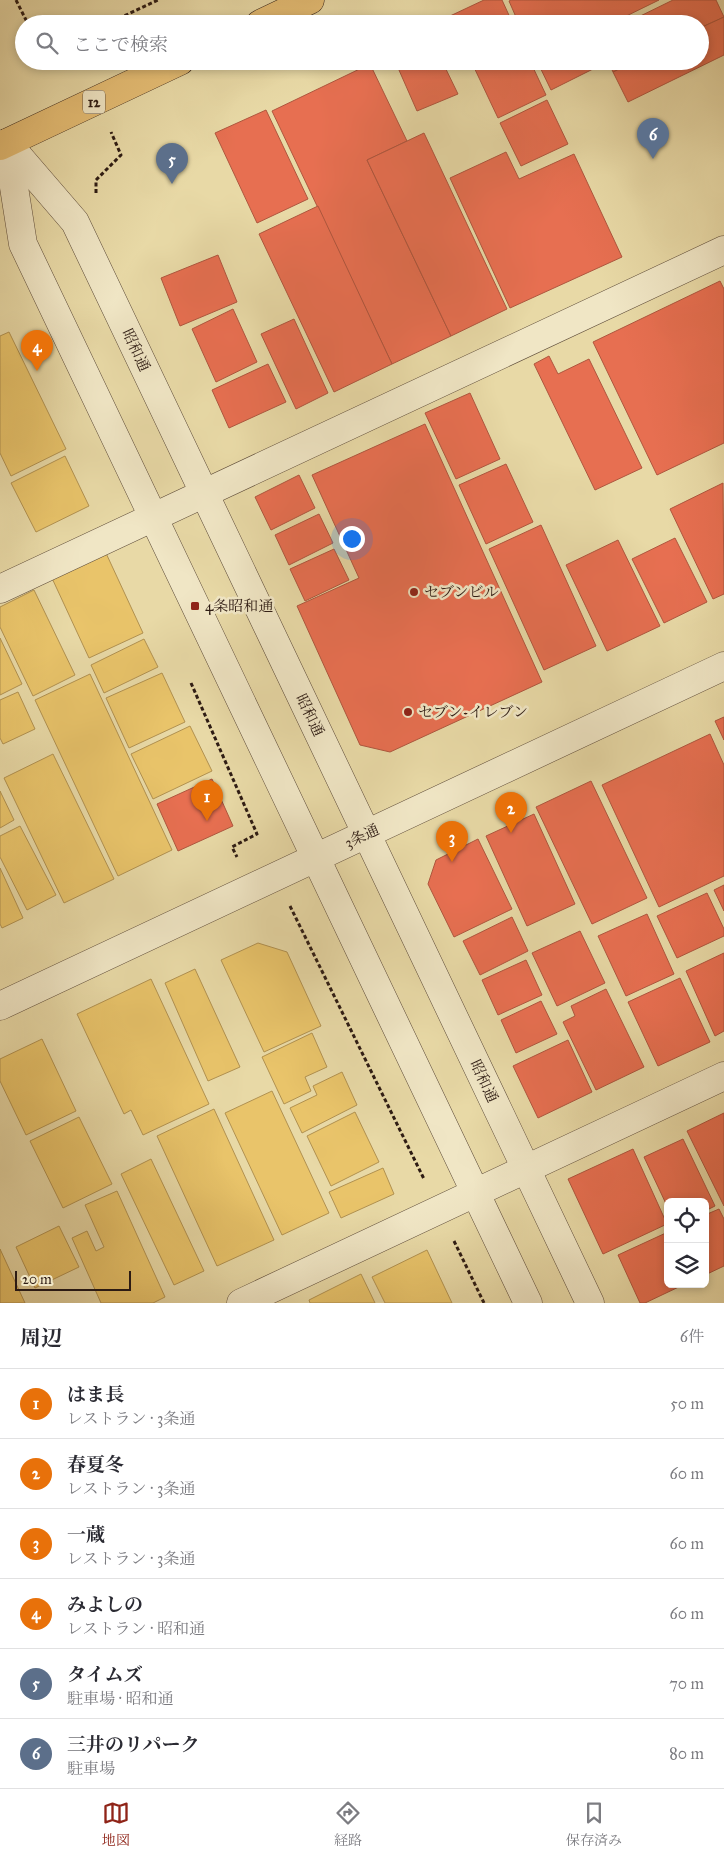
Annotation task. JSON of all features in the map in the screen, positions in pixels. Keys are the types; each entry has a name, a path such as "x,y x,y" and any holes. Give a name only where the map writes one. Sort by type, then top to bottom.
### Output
{"highway":[{"path":"279,15 310,0"},
{"name":"12","path":"2,139 159,70"}],"street":[{"name":"昭和通","path":"2,139 75,222 590,1303"},
{"path":"2,139 23,244 528,1303"},
{"path":"0,589 724,250"},
{"name":"3条通","path":"0,1006 724,666"},
{"path":"241,1303 724,1076"}],"path":[{"path":"16,0 24,15"},
{"path":"126,15 158,0"},
{"path":"96,196 96,180 121,155"},
{"path":"310,945 484,1303"}],"building: 住宅":[{"path":"9,332 66,449 11,476 0,453 0,336"},
{"path":"65,456 89,506 36,532 11,483"},
{"path":"105,551 143,633 89,658 51,576"},
{"path":"34,590 75,675 33,696 0,627 0,607"},
{"path":"0,638 22,684 0,695"},
{"path":"144,639 158,667 104,693 91,665"},
{"path":"162,673 185,722 129,748 106,698"},
{"path":"90,674 172,850 118,876 35,700"},
{"path":"18,692 35,729 3,744 0,738 0,700"},
{"path":"190,726 212,771 153,799 131,754"},
{"path":"53,754 114,879 64,903 4,778"},
{"path":"0,791 14,820 0,828"},
{"path":"20,826 56,895 27,910 0,857 0,836"},
{"path":"0,868 23,918 2,928 0,924"},
{"path":"258,943 287,952 321,1026 264,1052 221,960"},
{"path":"195,969 240,1067 208,1081 165,983"},
{"path":"151,979 209,1104 143,1135 131,1110 124,1114 77,1014"},
{"path":"312,1033 327,1067 305,1077 311,1091 284,1104 262,1057"},
{"path":"42,1039 76,1111 26,1135 0,1081 0,1059"},
{"path":"342,1072 357,1105 302,1133 290,1108 317,1095 313,1086"},
{"path":"272,1091 329,1213 282,1235 225,1113"},
{"path":"214,1109 274,1240 217,1266 157,1136"},
{"path":"355,1112 379,1162 331,1186 307,1136"},
{"path":"79,1117 112,1184 63,1208 30,1141"},
{"path":"151,1159 204,1271 174,1285 121,1174"},
{"path":"383,1168 394,1194 341,1218 329,1192"},
{"path":"117,1191 165,1297 153,1303 101,1303 72,1238 87,1231 96,1251 104,1247 85,1205"},
{"path":"59,1226 79,1267 35,1288 16,1247"},
{"path":"0,1249 25,1303 0,1303"},
{"path":"427,1250 452,1303 385,1303 372,1277"},
{"path":"361,1274 375,1303 310,1303 309,1300"}],"building: 商業":[{"path":"484,0 502,0 509,15 452,15"},
{"path":"659,0 628,15 515,15 509,1"},
{"path":"673,0 716,0 724,17 709,24 709,15 642,15"},
{"path":"724,17 724,55 709,62 709,24"},
{"path":"357,70 373,70 407,141 367,160 451,336 392,364 272,111"},
{"path":"399,70 446,70 458,94 417,111"},
{"path":"475,70 534,70 546,95 498,118"},
{"path":"541,70 591,70 551,90"},
{"path":"617,70 693,70 628,102 613,72"},
{"path":"547,100 568,144 521,166 500,123"},
{"path":"266,110 308,199 257,223 215,133"},
{"path":"424,133 507,309 451,336 367,160"},
{"path":"506,152 519,179 574,154 622,257 510,308 450,178"},
{"path":"318,206 392,364 334,392 259,234"},
{"path":"218,255 237,302 180,326 161,278"},
{"path":"720,281 724,289 724,443 657,475 593,342"},
{"path":"233,309 257,362 216,382 192,329"},
{"path":"294,319 328,393 296,409 261,334"},
{"path":"549,356 558,374 589,359 642,468 595,490 534,364"},
{"path":"268,364 286,402 229,428 212,390"},
{"path":"470,393 500,459 456,479 425,413"},
{"name":"セブンビル","path":"425,424 542,682 390,752 360,745 297,606 359,578 312,475"},
{"path":"506,464 533,522 486,544 459,485"},
{"path":"299,475 315,508 271,530 255,497"},
{"path":"723,483 724,594 713,599 670,509"},
{"path":"319,514 333,543 289,565 275,535"},
{"path":"541,525 596,646 544,670 489,549"},
{"path":"675,538 707,602 664,623 632,559"},
{"path":"618,540 660,626 607,651 566,565"},
{"path":"334,549 349,580 305,601 290,569"},
{"path":"724,717 724,740 715,721"},
{"path":"710,734 724,765 724,876 659,907 602,785"},
{"path":"212,779 233,826 178,851 157,804"},
{"path":"591,781 647,898 592,924 536,807"},
{"path":"534,814 575,904 527,926 486,836"},
{"path":"478,839 512,909 454,937 428,884 436,860"},
{"path":"724,885 724,911 714,890"},
{"path":"707,893 724,929 724,936 677,958 657,916"},
{"path":"647,914 674,974 626,996 598,936"},
{"path":"512,917 528,951 480,975 463,941"},
{"path":"580,931 605,983 557,1006 532,953"},
{"path":"724,953 724,1031 715,1036 686,971"},
{"path":"526,960 542,995 498,1015 482,980"},
{"path":"680,978 710,1042 658,1066 628,1002"},
{"path":"606,989 644,1067 596,1090 563,1022 575,1016 571,1006"},
{"path":"541,1001 557,1034 516,1053 501,1020"},
{"path":"568,1040 592,1092 538,1118 513,1066"},
{"path":"724,1113 724,1206 687,1131"},
{"path":"683,1139 715,1206 709,1209 709,1198 664,1200 644,1157"},
{"path":"633,1149 664,1217 664,1225 603,1254 568,1179"},
{"path":"719,1209 724,1219 724,1266 709,1273 709,1243 709,1213"},
{"path":"664,1234 664,1288 677,1288 645,1303 640,1303 618,1255"}],"place":[{"name":"三井のリパーク","path":"653,159"},
{"name":"タイムズ","path":"172,184"},
{"name":"みよしの","path":"37,371"},
{"name":"セブンビル","path":"414,592"},
{"name":"4条昭和通","path":"195,606"},
{"name":"セブン-イレブン","path":"408,712"},
{"name":"はま長","path":"207,821"},
{"name":"春夏冬","path":"511,833"},
{"name":"一蔵","path":"452,862"}]}
